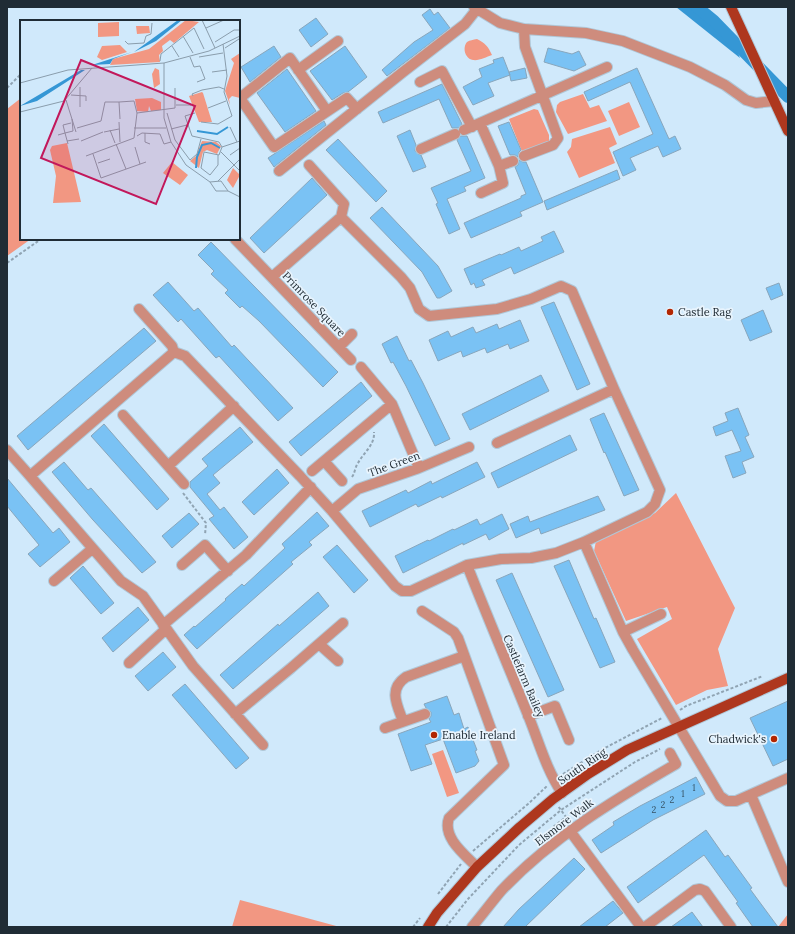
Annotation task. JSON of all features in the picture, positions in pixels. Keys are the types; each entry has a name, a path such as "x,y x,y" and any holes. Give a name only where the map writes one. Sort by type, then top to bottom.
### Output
{"main road":[{"path":"731,7 788,131"},
{"name":"South Ring","path":"428,927 437,913 477,867 553,799 588,774 627,750 788,678"}],"street":[{"path":"279,171 465,24 475,8 500,23 524,29 586,33 623,41 690,67 725,85 746,100 756,103 772,96"},
{"path":"524,29 524,47 558,138 553,145 524,156"},
{"path":"298,70 338,41"},
{"path":"240,96 290,58 327,111"},
{"path":"472,127 607,66"},
{"path":"420,82 442,70 472,127 499,166 503,183 481,193"},
{"path":"240,98 274,148 347,98 356,109"},
{"path":"421,149 455,134"},
{"path":"499,166 513,161"},
{"path":"174,352 185,356 311,487 395,586 402,592 411,591 466,565 501,559 531,558 556,553 584,542 647,512 655,504 660,490 614,389 572,290 562,286 531,299 497,309 429,316 419,309 410,288 401,276 341,217 344,204 309,165"},
{"name":"Primrose Square","path":"272,277 341,217"},
{"name":"Primrose Square","path":"236,240 351,360"},
{"path":"139,310 172,346 174,352"},
{"name":"Primrose Square","path":"339,347 352,334"},
{"path":"30,476 174,352"},
{"path":"361,367 392,404 419,468"},
{"path":"497,443 614,389"},
{"path":"312,472 392,404"},
{"path":"168,466 234,406"},
{"path":"123,415 184,484"},
{"name":"The Green","path":"332,511 358,489 419,468 469,446"},
{"path":"7,450 121,581 143,596 193,666 263,745"},
{"path":"324,461 346,480"},
{"path":"129,663 165,627 246,555 311,487"},
{"path":"584,542 623,632 720,796 726,801 736,801 788,778"},
{"path":"182,565 205,545 228,570"},
{"path":"54,581 92,549"},
{"name":"Castlefarm Bailey","path":"466,565 547,765 562,793"},
{"path":"422,611 454,632 458,638 504,765 449,818 447,824 450,837 477,867"},
{"path":"623,632 661,614"},
{"path":"235,714 342,623"},
{"path":"319,644 338,661"},
{"path":"403,721 395,699 396,690 400,681 406,677 464,656"},
{"path":"528,716 554,706 569,740"},
{"path":"385,728 425,714"},
{"name":"Elsmore Walk","path":"472,927 502,891 561,837 620,797 676,764 667,750"},
{"path":"751,795 788,882"},
{"path":"570,831 642,927"},
{"path":"645,927 695,890 700,889 705,892 731,927"}],"path":[{"path":"7,88 20,75"},
{"path":"7,263 40,240"},
{"path":"346,480 370,447 374,436 374,419"},
{"path":"184,484 179,488 206,523 205,545"},
{"path":"446,927 468,898 519,845 561,810 635,762 667,750"},
{"path":"553,799 566,817 553,827 561,837"}],"shaded area":[{"path":"477,39 486,45 492,55 478,60 468,58 465,53 465,44 468,41"},
{"path":"583,94 590,108 599,105 607,121 568,134 556,112 557,105 560,102"},
{"path":"20,99 20,240 30,240 7,256 7,109"},
{"path":"629,102 640,127 619,136 608,111"},
{"path":"534,109 538,110 549,135 549,141 523,154 509,119"},
{"path":"610,127 617,144 609,148 615,163 579,178 567,152 571,147 572,139"},
{"path":"676,493 735,608 718,649 728,686 707,690 676,705 637,639 672,619 667,607 626,621 594,551 596,541 655,513"},
{"path":"443,750 459,793 447,797 432,754"},
{"path":"240,900 340,927 232,927"},
{"path":"788,914 788,927 778,927"}],"water":[{"path":"676,7 703,7 728,28 740,58"}],"building":[{"path":"430,9 434,15 438,12 450,28 387,76 382,70 414,42 433,30 422,15"},
{"path":"316,18 328,34 311,47 299,30"},
{"path":"274,46 281,57 250,82 241,67"},
{"path":"345,46 367,77 348,92 343,93 332,100 310,71"},
{"path":"548,48 572,54 579,51 586,65 574,71 544,62"},
{"path":"503,57 510,75 488,83 494,96 473,105 463,87 482,77 479,69 494,63 493,60"},
{"path":"525,68 527,78 511,81 509,72"},
{"path":"637,68 669,139 675,136 681,149 663,157 658,146 630,158 636,170 623,176 613,152 653,134 630,82 588,101 584,92"},
{"path":"287,69 316,111 285,132 257,93"},
{"path":"442,84 462,124 458,128 452,128 439,99 383,123 378,112"},
{"path":"324,121 326,125 274,167 268,158"},
{"path":"509,122 521,150 518,157 515,155 510,155 498,126"},
{"path":"410,130 416,145 415,151 421,155 426,167 413,172 397,136"},
{"path":"461,136 467,136 485,178 464,187 466,191 447,199 460,229 449,234 431,188 471,171 457,140"},
{"path":"338,139 387,191 376,202 326,150"},
{"path":"519,160 526,162 543,202 520,212 522,216 471,238 464,223 521,198 521,196 526,194 515,167 518,165"},
{"path":"617,170 620,179 547,210 544,201"},
{"path":"312,178 327,195 264,253 250,238"},
{"path":"382,207 438,266 452,291 440,298 437,298 422,272 370,218"},
{"path":"554,231 564,252 514,274 511,267 482,280 485,285 476,288 474,283 471,285 464,269 519,247 521,251 543,241 541,237"},
{"path":"211,242 338,372 323,387 259,321 242,306 240,308 225,293 228,290 211,274 214,271 198,255"},
{"path":"168,282 194,311 198,308 232,347 234,345 293,408 278,421 219,356 216,358 181,319 178,322 153,295"},
{"path":"779,283 783,295 771,300 766,288"},
{"path":"554,302 590,384 577,390 541,307"},
{"path":"763,310 772,332 750,341 741,320"},
{"path":"520,320 529,341 510,349 508,344 487,353 485,348 463,357 461,351 438,361 429,340 448,331 451,337 473,327 476,333 497,324 499,329"},
{"path":"144,328 156,341 28,450 17,436"},
{"path":"397,336 409,361 411,360 423,383 450,439 435,446 406,386 393,362 391,363 382,344"},
{"path":"541,375 549,391 470,430 462,414"},
{"path":"361,382 372,396 301,456 289,442"},
{"path":"738,408 749,435 745,437 754,457 742,462 746,473 733,478 725,456 741,451 732,430 716,436 713,427 728,421 725,413"},
{"path":"604,413 639,490 624,496 590,419"},
{"path":"104,424 169,499 157,510 91,436"},
{"path":"240,427 253,442 213,475 220,483 207,494 220,510 224,507 248,537 234,549 209,519 214,516 190,487 190,482 208,466 202,459"},
{"path":"570,435 577,450 498,488 491,473"},
{"path":"64,462 88,490 91,488 156,562 142,573 93,520 52,472"},
{"path":"477,462 485,477 442,498 441,496 418,507 416,504 370,527 362,511 406,490 408,493 431,481 432,484"},
{"path":"277,469 289,483 254,515 242,502"},
{"path":"7,478 53,533 59,528 70,542 40,567 28,554 39,545 7,506"},
{"path":"598,496 605,510 541,534 539,528 516,538 510,524 528,516 530,522"},
{"path":"317,512 329,526 309,542 312,545 291,562 293,564 197,649 184,635 226,600 225,599 242,584 244,586 285,548 282,544"},
{"path":"189,513 199,524 172,548 162,536"},
{"path":"502,514 509,529 489,540 486,534 463,545 463,543 403,573 395,556 477,519 480,525"},
{"path":"337,545 368,580 354,593 323,557"},
{"path":"569,560 594,619 596,618 615,662 600,668 554,566"},
{"path":"83,566 114,603 101,614 70,578"},
{"path":"512,573 564,690 548,697 496,580"},
{"path":"318,592 329,606 233,689 220,675 278,624 279,626"},
{"path":"138,607 149,620 113,652 102,638"},
{"path":"163,652 176,667 148,691 135,676"},
{"path":"185,684 249,758 236,769 172,695"},
{"name":"Enable Ireland","path":"447,696 454,715 459,713 464,729 468,727 477,750 475,751 479,761 475,766 456,773 443,739 425,745 432,764 411,771 398,734 431,722 429,719 431,712 424,704"},
{"name":"Chadwick's","path":"788,701 788,759 773,766 750,718"},
{"path":"696,777 705,794 653,820 601,853 592,840 614,825 613,822"},
{"path":"706,830 725,857 728,855 752,888 750,889 778,927 753,927 736,903 738,902 704,855 638,903 627,887"},
{"path":"574,858 585,869 525,927 503,927 519,909"},
{"path":"613,901 623,913 605,927 579,927"},
{"path":"692,912 703,927 671,927"}],"waterway":[{"path":"697,7 714,21 788,97"}],"place":[{"name":"Castle Rag","path":"670,312"},
{"name":"Enable Ireland","path":"434,735"},
{"name":"Chadwick's","path":"774,739"}]}
